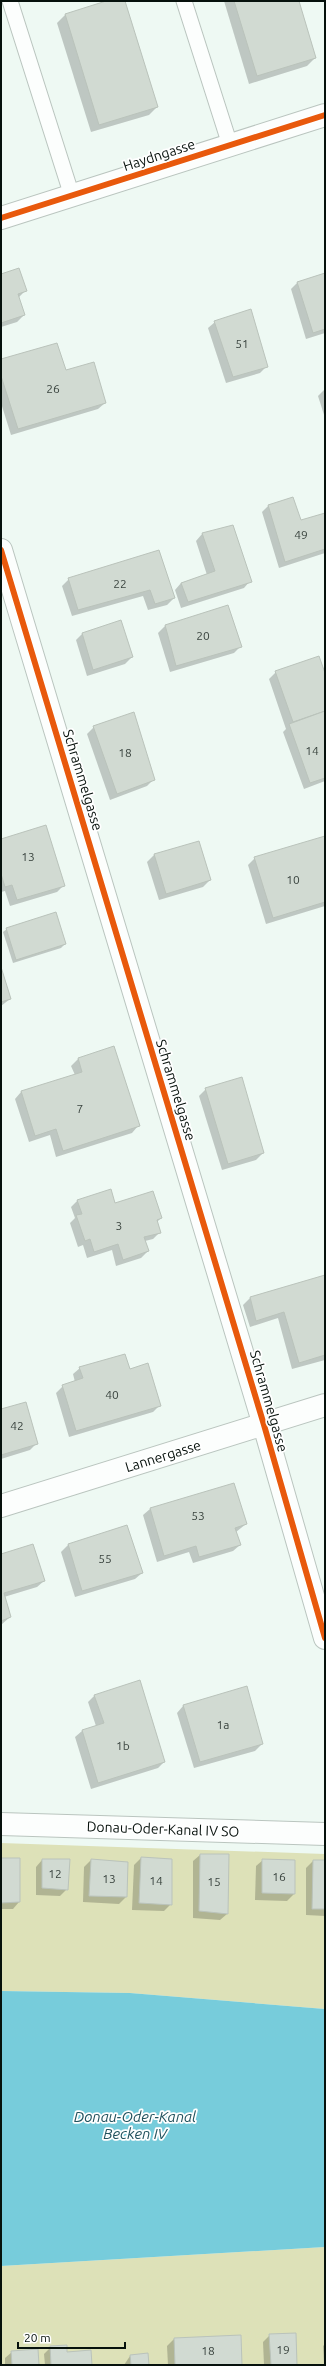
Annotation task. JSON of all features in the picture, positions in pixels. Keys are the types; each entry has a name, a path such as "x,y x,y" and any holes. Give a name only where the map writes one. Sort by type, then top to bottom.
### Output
{"street":[{"name":"Haydngasse","path":"1,218 325,115"},
{"name":"Schrammelgasse","path":"1,550 264,1425 325,1638"},
{"name":"Lannergasse","path":"1,1506 325,1406"},
{"name":"Donau-Oder-Kanal IV SO","path":"1,1824 325,1834"}],"lane":[{"path":"10,1 72,196"},
{"path":"184,1 230,146"}],"green space":[{"path":"1,1843 325,1854 325,2009 130,1993 1,1991"},
{"path":"325,2247 325,2365 1,2365 1,2266"}],"water":[{"name":"Donau-Oder-Kanal Becken IV","path":"1,1991 130,1993 325,2009 325,2247 1,2266"}],"building":[{"path":"106,1 125,1 158,107 99,125 65,14"},
{"path":"234,1 299,1 316,58 257,76"},
{"path":"19,268 27,291 18,294 25,315 1,323 1,274"},
{"path":"325,273 325,329 313,333 297,282"},
{"path":"251,309 268,367 233,377 214,321"},
{"path":"57,343 66,370 94,362 106,403 18,429 1,376 1,359"},
{"path":"293,497 301,520 325,513 325,549 285,562 268,505"},
{"path":"233,525 252,582 188,602 181,583 215,571 202,533"},
{"path":"159,550 175,598 155,604 150,590 78,610 68,578"},
{"path":"228,605 242,647 176,666 165,625"},
{"path":"121,620 133,657 93,670 82,633"},
{"path":"319,656 325,673 325,711 293,722 275,671"},
{"path":"325,711 325,778 310,783 289,724"},
{"path":"134,712 155,780 117,794 93,726"},
{"path":"46,825 65,886 17,900 12,885 5,887 1,874 1,839"},
{"path":"325,836 325,902 273,918 254,857"},
{"path":"199,841 211,880 166,894 154,854"},
{"path":"56,912 66,944 16,960 6,928"},
{"path":"1,967 11,999 1,1002"},
{"path":"114,1046 140,1126 63,1151 56,1129 35,1136 21,1091 82,1072 78,1058"},
{"path":"242,1077 264,1153 228,1164 205,1088"},
{"path":"111,1189 115,1203 153,1191 162,1218 157,1220 161,1233 144,1237 149,1251 123,1260 118,1244 94,1252 90,1239 85,1241 76,1215 82,1214 77,1200"},
{"path":"325,1275 325,1355 299,1363 284,1312 256,1321 250,1297"},
{"path":"125,1354 130,1369 148,1363 161,1406 76,1431 62,1385 83,1378 79,1367"},
{"path":"26,1402 38,1444 1,1455 1,1409"},
{"path":"234,1483 247,1524 235,1528 241,1545 199,1557 196,1546 164,1556 150,1508"},
{"path":"127,1525 143,1573 82,1591 68,1544"},
{"path":"33,1544 45,1581 4,1593 11,1617 1,1621 1,1554"},
{"path":"140,1680 165,1762 98,1783 82,1730 104,1723 94,1695"},
{"path":"247,1686 263,1744 200,1762 183,1705"},
{"path":"200,1854 229,1854 228,1914 199,1911"},
{"path":"141,1857 172,1859 172,1905 139,1903"},
{"path":"1,1858 20,1858 20,1902 1,1903"},
{"path":"42,1859 70,1859 68,1890 42,1888"},
{"path":"91,1859 128,1862 127,1897 89,1896"},
{"path":"262,1859 295,1860 295,1894 262,1893"},
{"path":"313,1860 325,1860 325,1909 312,1909"},
{"path":"296,2333 297,2365 271,2365 269,2334"},
{"path":"241,2335 242,2365 175,2365 174,2338"},
{"path":"67,2345 67,2352 91,2350 92,2365 51,2365 50,2346"},
{"path":"38,2349 39,2365 12,2365 11,2351"},
{"path":"148,2353 149,2365 131,2365 130,2355"}],"cycle path":[{"path":"1,218 325,115"},
{"path":"1,550 264,1425 325,1638"}]}
